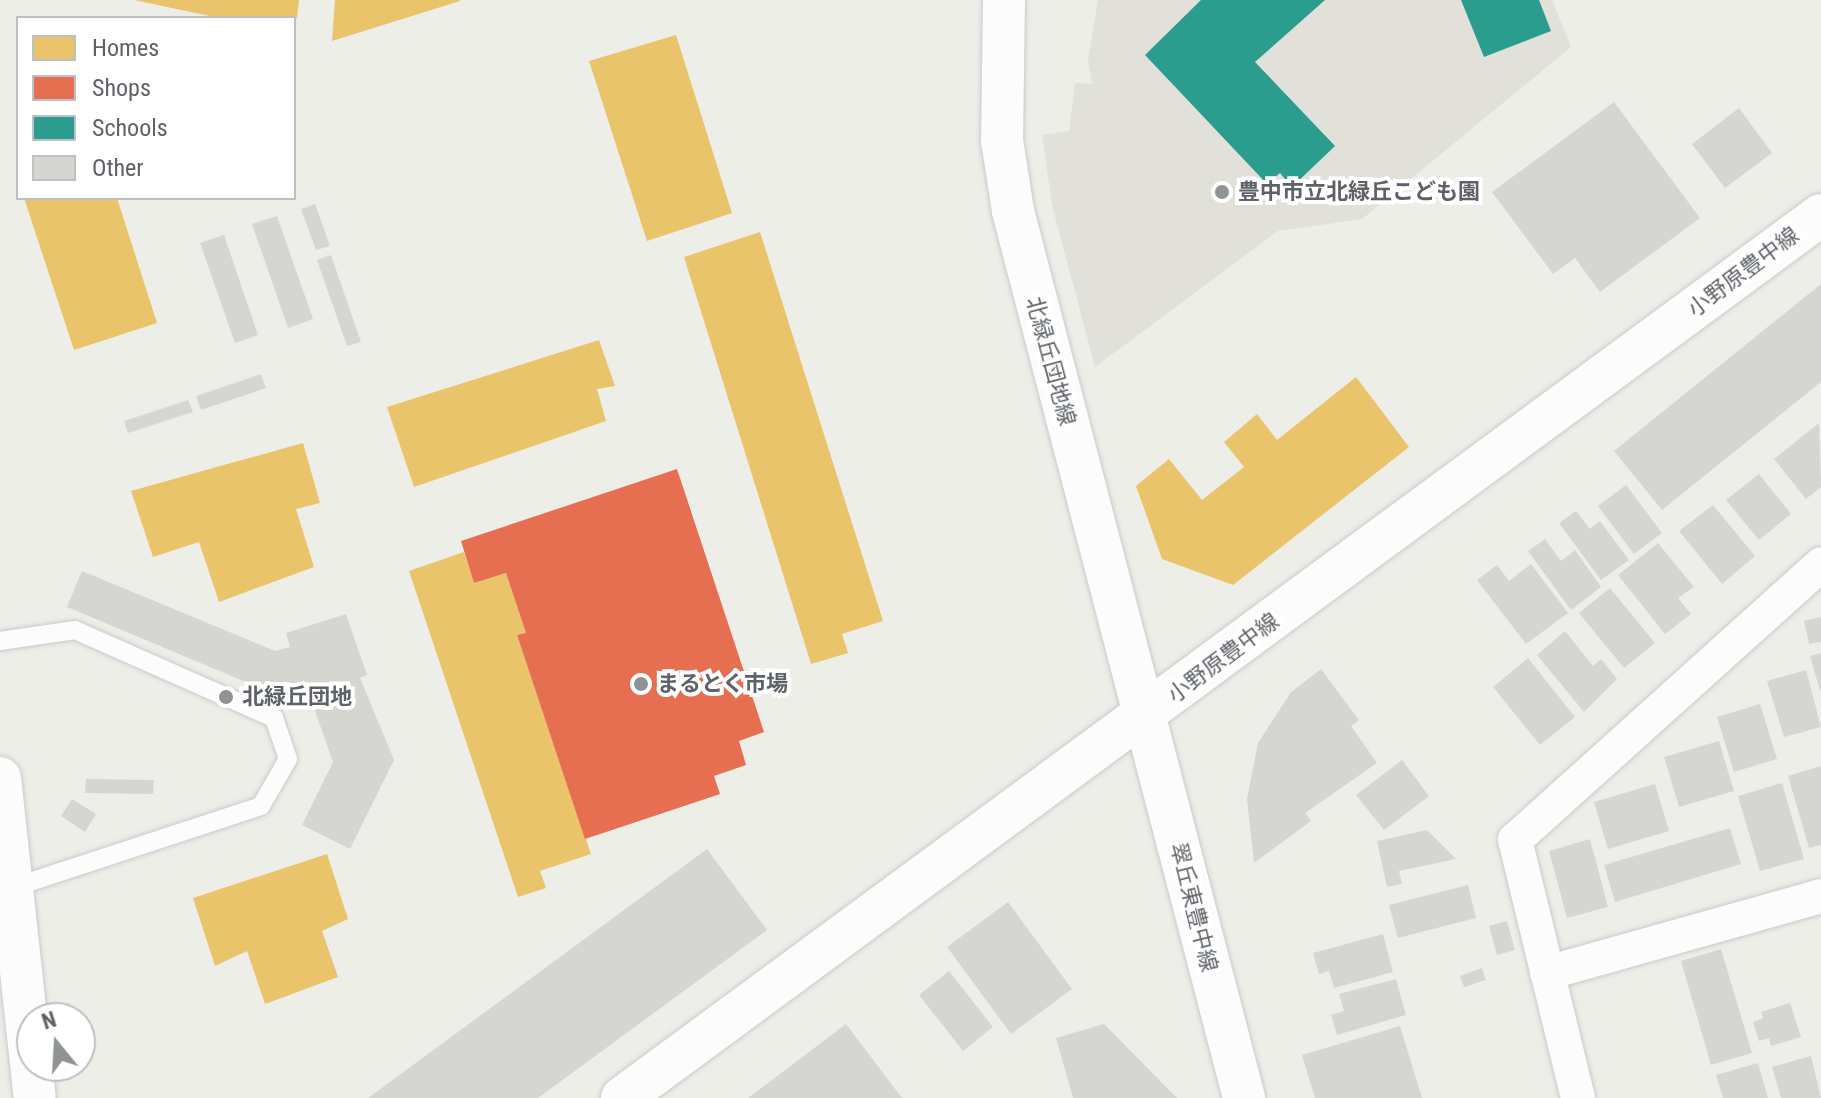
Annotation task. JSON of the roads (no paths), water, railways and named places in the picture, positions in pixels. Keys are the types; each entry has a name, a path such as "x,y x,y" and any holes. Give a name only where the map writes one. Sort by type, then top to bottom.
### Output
{"street":[{"name":"北緑丘団地線","path":"1004,0 1002,140 1013,211 1147,715"},
{"name":"小野原豊中線","path":"622,1098 1147,715 1821,215"},
{"path":"1578,1098 1515,840 1821,564"},
{"name":"翠丘東豊中線","path":"1147,715 1244,1098"},
{"path":"0,778 35,1098"},
{"path":"1547,973 1821,896"}],"lane":[{"path":"0,641 75,630 274,718 288,759 261,806 12,888"}],"place":[{"name":"豊中市立北緑丘こども園","path":"1222,192"},
{"name":"まるとく市場","path":"641,684"},
{"name":"北緑丘団地","path":"226,697"}]}
